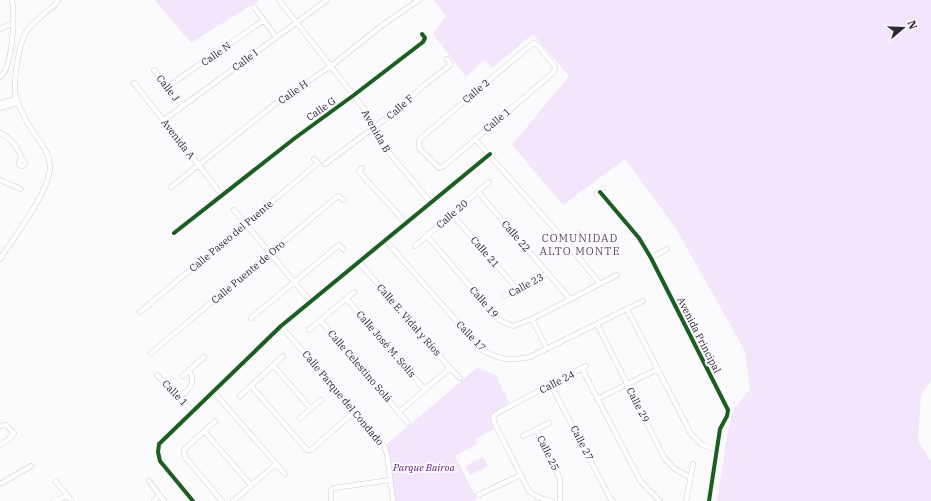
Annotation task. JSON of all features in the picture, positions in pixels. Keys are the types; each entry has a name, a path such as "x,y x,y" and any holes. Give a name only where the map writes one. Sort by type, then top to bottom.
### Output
{"street":[{"path":"0,77 5,72 9,62 13,23 12,0"},
{"path":"0,259 37,205 49,177 50,163 43,145 32,130 17,101 14,93 14,79 21,42 27,32 55,5 58,0"},
{"name":"Avenida B","path":"279,0 365,110 391,156 431,203"},
{"name":"Calle I","path":"164,120 327,0"},
{"name":"Calle H","path":"171,187 275,104 331,66 384,24 419,0"},
{"path":"254,7 276,37"},
{"name":"Calle N","path":"168,87 264,20"},
{"path":"0,29 13,23"},
{"name":"Calle G","path":"174,233 294,138 354,95 423,42 425,38 422,34"},
{"name":"Calle 2","path":"439,168 419,148 419,140 533,43 537,44 555,67 554,72"},
{"name":"Calle F","path":"325,164 400,108 423,86 449,66 450,64 447,59"},
{"name":"Calle J","path":"154,70 183,106"},
{"name":"Calle 1","path":"439,168 444,166 554,72"},
{"name":"Avenida A","path":"134,83 222,195"},
{"path":"0,103 17,101"},
{"path":"0,108 17,101"},
{"path":"0,133 8,137 19,152 22,159"},
{"path":"476,138 568,243 600,284"},
{"path":"193,501 165,469 160,461 158,452 159,444 281,326 490,154"},
{"name":"Calle Paseo del Puente","path":"140,312 318,163 314,159"},
{"path":"362,168 359,171 361,174 406,224"},
{"path":"0,180 21,189"},
{"name":"Calle 20","path":"414,246 489,182"},
{"name":"Avenida Principal","path":"600,191 639,238 651,258 728,410 727,416 720,429 709,501"},
{"name":"Calle 22","path":"478,192 570,299"},
{"name":"Calle Puente de Oro","path":"151,353 338,196 344,200"},
{"path":"234,210 311,302"},
{"name":"Calle 21","path":"452,214 517,289"},
{"path":"568,243 579,233"},
{"name":"Calle 19","path":"427,236 499,320 513,326 532,319 617,275"},
{"name":"Calle 17","path":"386,241 482,350 497,358 513,360 530,357 643,301"},
{"path":"251,318 339,245 343,250"},
{"path":"651,258 667,249"},
{"name":"Calle E. Vidal y Ríos","path":"359,262 460,378"},
{"name":"Calle 23","path":"504,296 548,273"},
{"path":"309,330 354,292"},
{"name":"Calle José M. Solís","path":"347,299 424,390"},
{"path":"627,309 691,434 702,445 717,450"},
{"path":"532,319 547,349"},
{"name":"Calle Celestino Solá","path":"321,321 408,423"},
{"name":"Calle 29","path":"596,324 665,459 675,469 690,476"},
{"name":"Calle Parque del Condado","path":"281,326 384,446 387,454 393,501"},
{"path":"240,396 283,356"},
{"path":"183,376 204,357"},
{"path":"273,365 311,409"},
{"path":"582,369 586,366"},
{"path":"399,412 450,368"},
{"name":"Calle 24","path":"552,501 544,500 529,490 494,422 493,416 498,412 582,369 641,482 660,501"},
{"path":"597,400 658,369"},
{"path":"179,398 192,385 193,382 189,370"},
{"name":"Calle 1","path":"157,375 192,411"},
{"name":"Calle 27","path":"552,385 610,500"},
{"path":"251,386 307,450 311,450 355,411"},
{"path":"214,391 285,474"},
{"path":"300,418 321,400"},
{"path":"215,420 184,450 185,457 222,501"},
{"path":"523,436 549,423"},
{"path":"0,426 6,425 14,433 8,440 0,445"},
{"name":"Calle 25","path":"536,430 560,479 560,501"},
{"path":"204,431 251,485"},
{"path":"233,501 276,464"},
{"path":"686,501 692,464"},
{"path":"0,484 31,466"},
{"path":"478,495 521,475"},
{"path":"331,501 331,490 339,487 390,480"},
{"path":"149,481 164,501"},
{"path":"56,482 72,501"},
{"path":"154,501 159,495"},
{"path":"53,501 68,496"}],"green space":[{"path":"156,0 259,0 191,43"},
{"path":"434,0 931,0 931,380 921,395 918,441 931,461 931,501 717,501 728,431 734,409 750,389 745,351 675,227 625,159 563,205 512,145 569,76 533,34 492,68 484,60 466,77 433,34 446,16"},
{"name":"Parque Bairoa","path":"478,367 496,376 509,402 490,417 494,429 475,439 477,444 455,456 476,497 476,501 396,501 387,444"},
{"path":"483,457 488,466 470,475 465,466"}],"cycle path":[{"path":"174,233 295,138 423,42 425,38 422,34"},
{"path":"193,501 160,461 158,452 159,444 281,326 490,154"},
{"path":"600,192 639,238 651,258 728,410 727,416 720,429 709,501"}],"district":[{"name":"COMUNIDAD ALTO MONTE","path":"580,244"}]}
